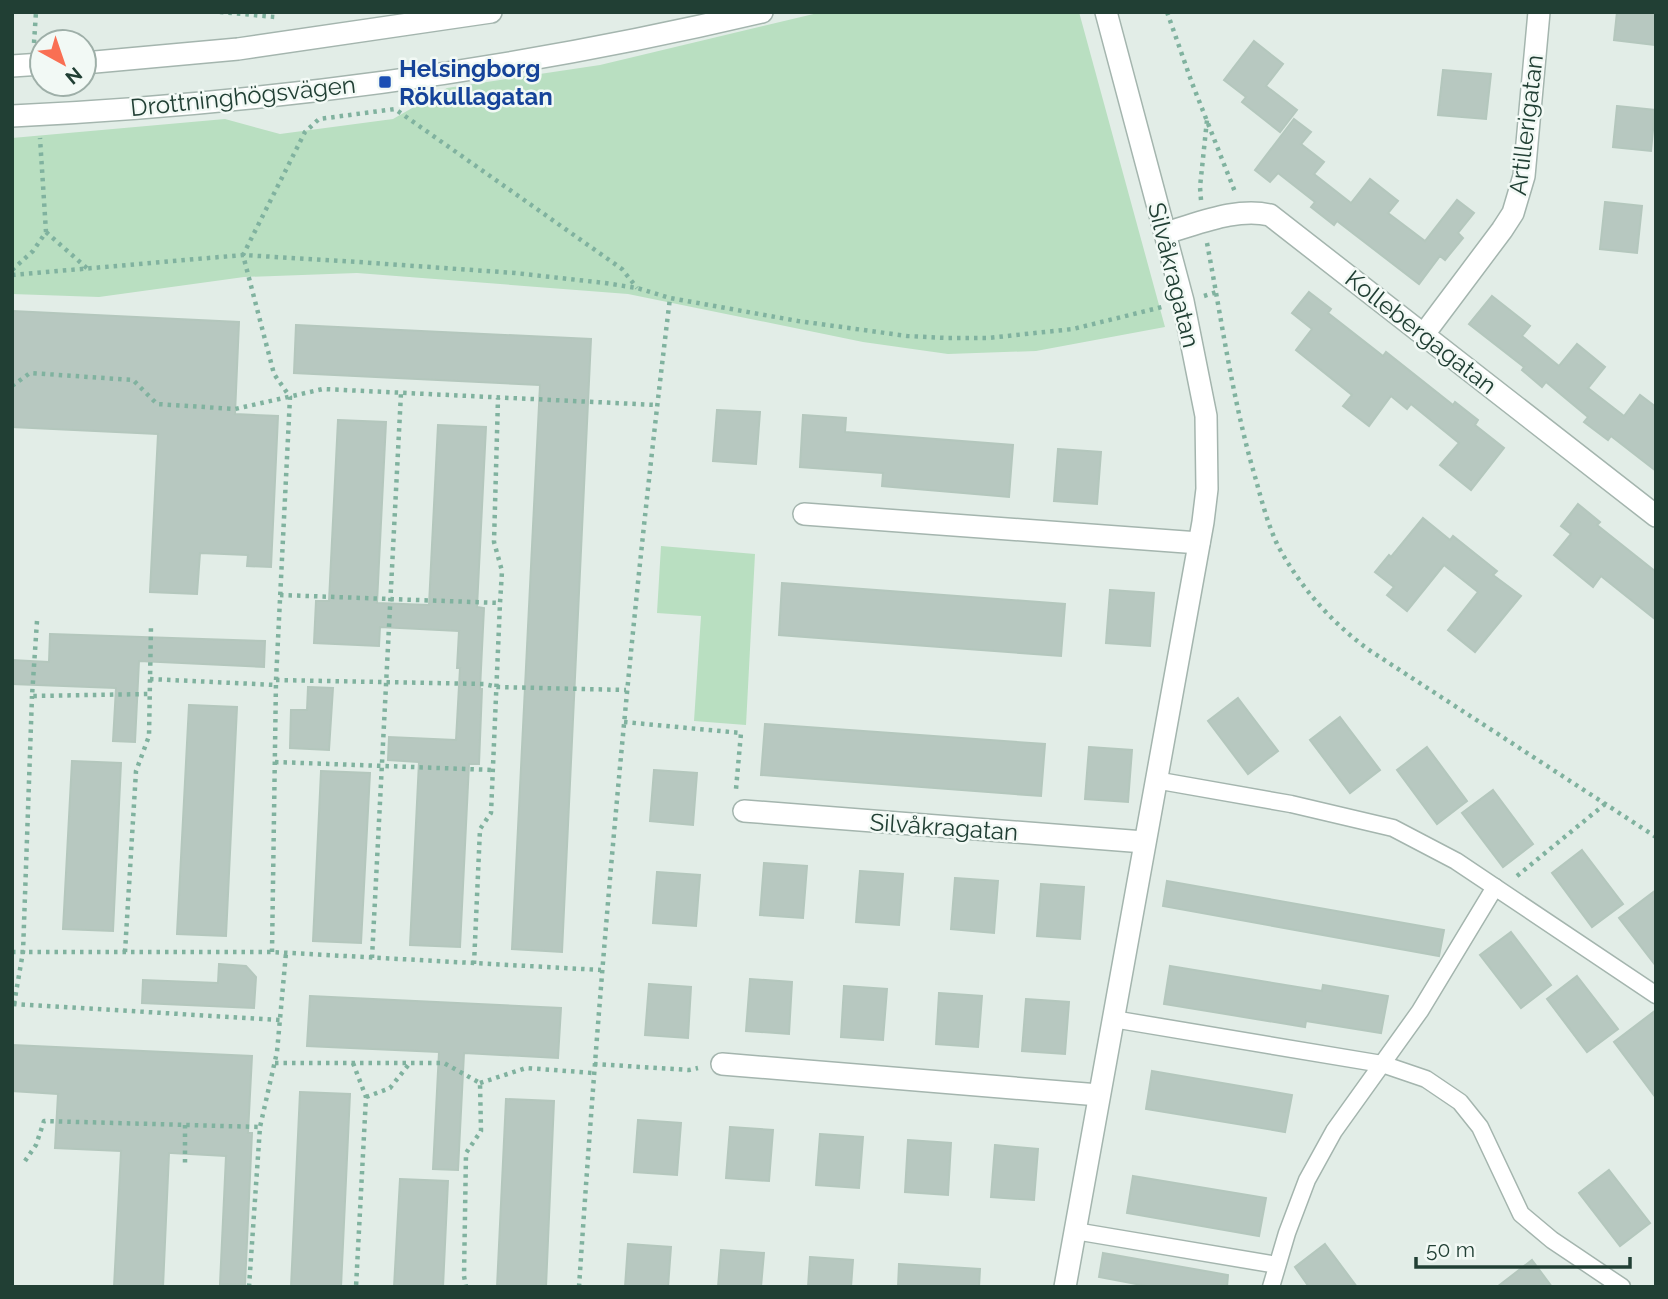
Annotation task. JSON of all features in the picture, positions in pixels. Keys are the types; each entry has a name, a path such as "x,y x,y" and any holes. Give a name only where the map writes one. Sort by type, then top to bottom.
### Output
{"street":[{"name":"Drottninghögsvägen","path":"98,62 237,49 491,12"},
{"name":"Drottninghögsvägen","path":"12,117 206,102 385,82 581,49 762,12"},
{"name":"Silvåkragatan","path":"1065,1287 1207,489 1206,416 1183,301 1106,12"},
{"name":"Artillerigatan","path":"1424,334 1502,230 1517,202 1524,176 1539,12"},
{"name":"Kollebergagatan","path":"1165,233 1242,213 1270,215 1656,516"},
{"path":"804,514 1199,543"},
{"name":"Silvåkragatan","path":"744,811 1144,842"},
{"path":"722,1063 1099,1095"}],"lane":[{"path":"1155,780 1291,804 1393,828 1456,861 1656,995"},
{"path":"1271,1287 1307,1180 1334,1131 1420,1011 1497,889"},
{"path":"1113,1019 1382,1064 1426,1079 1460,1102 1480,1127 1521,1214 1552,1240 1622,1287"},
{"path":"1075,1231 1277,1265"}],"path":[{"path":"220,12 279,17"},
{"path":"1167,12 1242,213"},
{"path":"389,107 391,119"},
{"path":"272,952 276,683 290,397 274,374 243,255 305,132 319,119 389,107 395,109 622,269 637,288"},
{"path":"12,272 33,251 46,232 39,130"},
{"path":"46,232 89,270"},
{"path":"12,272 89,270 243,255 515,273 637,288 670,298 798,321 907,336 988,338 1073,329 1217,292 1243,437 1266,516 1277,543 1295,573 1324,612 1369,650 1656,837"},
{"path":"579,1287 601,970 626,690 670,298"},
{"path":"12,386 30,373 133,380 157,404 235,409 323,389 657,405"},
{"path":"372,958 384,682 401,393"},
{"path":"474,964 480,829 491,813 502,571 494,542 498,398"},
{"path":"280,595 500,603"},
{"path":"37,621 23,952 13,1004 280,1020"},
{"path":"125,952 136,771 149,736 151,625"},
{"path":"150,679 276,683 484,684 497,687 626,690"},
{"path":"32,696 149,694"},
{"path":"624,722 741,733 736,794 744,811"},
{"path":"275,762 493,770"},
{"path":"1497,889 1605,804"},
{"path":"12,952 272,952 601,970"},
{"path":"248,1287 260,1127 275,1063 286,953"},
{"path":"275,1063 443,1063 480,1083 526,1068 593,1073"},
{"path":"353,1063 366,1097 356,1287"},
{"path":"366,1097 390,1088 410,1063"},
{"path":"594,1064 689,1070 722,1063"},
{"path":"466,1287 466,1153 481,1131 480,1083"},
{"path":"25,1161 36,1145 44,1121 260,1127"},
{"path":"185,1125 185,1167"}],"green space":[{"path":"822,12 1079,12 1165,327 1036,351 948,354 863,342 628,294 357,273 244,277 99,297 12,294 12,138 225,119 280,134 393,119 447,88 600,65"},
{"path":"661,546 755,554 746,725 694,721 701,616 657,613"}],"building":[{"path":"1617,12 1656,12 1656,45 1614,40"},
{"path":"1254,41 1283,64 1266,86 1297,110 1280,132 1242,102 1246,97 1224,80"},
{"path":"1443,70 1491,74 1486,119 1438,115"},
{"path":"1617,106 1655,110 1651,151 1613,147"},
{"path":"1294,119 1311,132 1301,144 1324,162 1314,174 1351,203 1370,179 1398,201 1388,213 1425,241 1457,200 1474,213 1458,233 1463,238 1445,260 1440,256 1419,284 1337,221 1334,225 1311,207 1315,202 1278,173 1270,182 1255,170"},
{"path":"1605,202 1642,206 1637,253 1600,249"},
{"path":"1309,292 1331,309 1328,313 1383,356 1386,352 1453,405 1455,402 1478,420 1475,425 1504,448 1471,490 1440,465 1459,443 1411,404 1407,409 1391,396 1369,426 1343,406 1352,395 1296,350 1312,329 1292,313"},
{"path":"1492,296 1530,326 1522,336 1559,366 1577,344 1605,367 1588,388 1624,416 1640,395 1656,407 1656,471 1611,436 1608,440 1584,422 1588,417 1546,382 1542,387 1522,370 1524,367 1469,324"},
{"path":"12,311 239,322 235,414 278,416 271,567 247,566 248,555 200,553 197,594 150,592 158,434 12,427"},
{"path":"296,325 591,339 562,952 512,949 540,385 294,373"},
{"path":"717,410 760,412 756,464 713,461"},
{"path":"803,415 846,418 845,432 1013,445 1009,497 882,486 883,473 800,467"},
{"path":"338,420 386,422 377,603 429,605 438,425 486,427 477,607 484,608 479,764 469,764 460,947 410,945 419,762 388,760 389,737 456,740 459,631 380,627 379,646 314,643 316,601 329,601"},
{"path":"1058,449 1101,452 1097,504 1054,501"},
{"path":"1578,504 1600,522 1597,525 1656,572 1656,620 1601,576 1593,587 1554,555 1571,534 1561,526"},
{"path":"1423,518 1450,540 1453,536 1497,571 1493,575 1521,596 1475,652 1448,630 1478,592 1444,565 1407,611 1387,595 1394,587 1375,572"},
{"path":"782,583 1065,604 1061,656 779,635"},
{"path":"1110,590 1154,593 1150,646 1106,643"},
{"path":"50,634 265,641 264,667 139,661 135,742 113,741 116,688 12,684 12,660 49,662"},
{"path":"308,687 333,688 329,750 290,748 291,710 307,710"},
{"path":"1238,698 1278,751 1248,774 1208,721"},
{"path":"189,705 237,707 226,936 177,934"},
{"path":"1340,717 1380,770 1350,793 1310,740"},
{"path":"765,724 1045,744 1041,796 761,775"},
{"path":"1089,747 1132,750 1128,802 1085,799"},
{"path":"1427,747 1467,801 1437,824 1397,770"},
{"path":"72,761 121,763 113,931 63,929"},
{"path":"654,770 697,773 693,825 650,821"},
{"path":"321,771 370,773 361,943 313,941"},
{"path":"1493,790 1533,844 1503,867 1462,813"},
{"path":"1582,850 1623,904 1592,927 1552,873"},
{"path":"764,863 807,866 803,918 760,915"},
{"path":"860,871 903,874 899,925 856,922"},
{"path":"657,872 700,875 696,926 653,923"},
{"path":"955,878 998,881 994,933 951,929"},
{"path":"1167,881 1444,930 1439,956 1163,906"},
{"path":"1041,884 1084,887 1080,939 1037,936"},
{"path":"1656,890 1656,966 1619,918"},
{"path":"1511,932 1551,985 1521,1008 1480,955"},
{"path":"219,964 246,966 256,977 254,1008 142,1003 143,980 218,983"},
{"path":"1170,966 1322,991 1323,985 1388,996 1381,1033 1306,1021 1305,1027 1164,1004"},
{"path":"1577,976 1618,1029 1587,1052 1547,999"},
{"path":"750,979 792,982 789,1034 746,1031"},
{"path":"649,984 691,987 688,1038 645,1035"},
{"path":"844,986 887,989 883,1040 841,1037"},
{"path":"939,993 982,996 978,1047 936,1044"},
{"path":"310,996 561,1008 558,1058 464,1053 458,1170 433,1169 439,1052 307,1046"},
{"path":"1026,999 1069,1002 1065,1054 1022,1051"},
{"path":"1656,1010 1656,1098 1614,1042"},
{"path":"12,1045 252,1056 248,1133 252,1133 245,1285 220,1284 226,1156 169,1153 163,1287 114,1287 121,1151 55,1148 58,1094 12,1091"},
{"path":"1152,1071 1292,1095 1285,1132 1146,1109"},
{"path":"300,1092 350,1094 341,1287 291,1287"},
{"path":"506,1099 554,1101 546,1287 497,1287"},
{"path":"638,1120 681,1123 677,1175 634,1172"},
{"path":"730,1127 773,1130 769,1181 726,1178"},
{"path":"820,1134 863,1137 859,1188 816,1185"},
{"path":"908,1140 951,1143 948,1195 905,1192"},
{"path":"995,1145 1038,1149 1034,1200 991,1197"},
{"path":"1609,1170 1650,1223 1620,1246 1579,1193"},
{"path":"1133,1176 1266,1198 1259,1236 1127,1213"},
{"path":"400,1179 448,1181 443,1287 394,1287"},
{"path":"628,1244 671,1247 668,1287 625,1287"},
{"path":"1325,1244 1357,1287 1309,1287 1295,1267"},
{"path":"721,1250 764,1253 761,1287 718,1287"},
{"path":"1103,1253 1228,1275 1227,1287 1152,1287 1099,1277"},
{"path":"810,1257 853,1260 851,1287 808,1287"},
{"path":"1532,1260 1552,1287 1497,1287"},
{"path":"899,1264 980,1269 979,1287 898,1287"}],"place":[{"name":"Helsingborg Rökullagatan","path":"385,82"}]}
